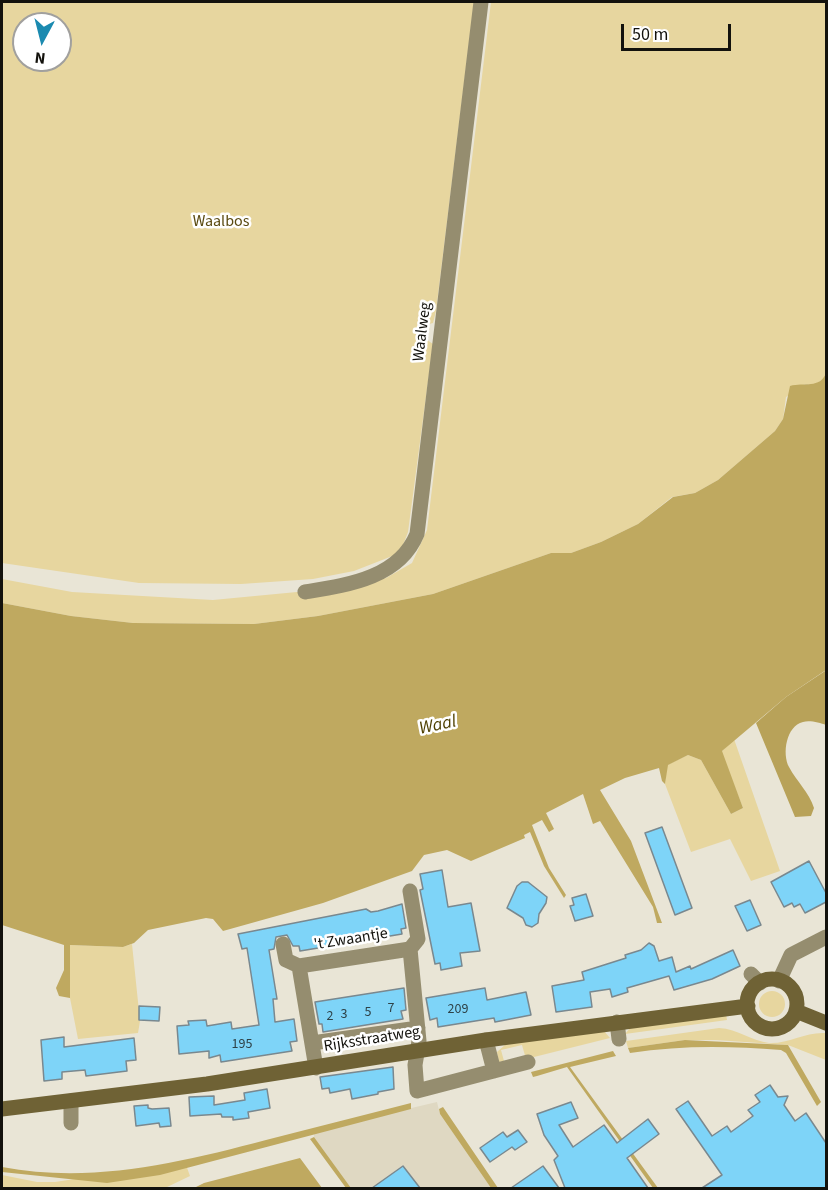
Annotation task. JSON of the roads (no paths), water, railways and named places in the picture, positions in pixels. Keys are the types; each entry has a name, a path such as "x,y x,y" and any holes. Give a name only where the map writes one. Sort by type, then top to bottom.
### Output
{"street":[{"name":"Waalweg","path":"305,592 377,575 405,557 417,534 481,2"},
{"name":"'t Zwaantje","path":"410,891 418,939 410,949 411,981 418,1028 415,1065 417,1091 494,1071"},
{"path":"779,981 791,955 826,937"},
{"name":"'t Zwaantje","path":"283,944 286,960 299,966 410,949"},
{"name":"'t Zwaantje","path":"299,966 316,1068"},
{"path":"755,978 779,981 794,993 796,1011 788,1023 770,1029 756,1023 748,1006 755,978"},
{"name":"Rijksstraatweg","path":"2,1109 316,1068 486,1040 617,1022 711,1005 748,1006"},
{"path":"796,1011 826,1023"},
{"path":"617,1022 619,1039"},
{"path":"312,1043 418,1028"},
{"path":"486,1040 494,1071 528,1062"},
{"path":"71,1101 71,1123"}],"water":[{"name":"Waal","path":"826,373 826,670 786,697 722,751 743,808 731,814 701,760 688,755 668,765 665,784 659,768 625,778 600,790 631,841 662,923 657,923 653,907 600,821 593,824 583,794 546,813 554,829 549,832 542,820 532,825 549,868 566,895 564,898 544,866 530,832 524,835 525,838 471,861 447,850 424,855 412,871 323,903 223,931 213,919 206,918 148,930 134,943 123,947 70,945 70,998 59,996 56,988 64,970 64,945 2,925 2,603 71,616 133,623 254,624 318,616 433,594 551,553 571,553 601,542 638,524 673,497 695,493 718,480 775,431 783,419 790,386 816,383"},
{"path":"685,1040 788,1045 821,1102 817,1106 786,1053 781,1050 706,1047 630,1053 628,1048"},
{"path":"613,1051 616,1056 570,1067 658,1188 653,1188 567,1067 533,1077 531,1072"},
{"path":"411,1103 411,1109 160,1175 107,1183 2,1172 2,1167 35,1172 102,1172 168,1163"},
{"path":"443,1107 498,1188 491,1188 440,1114 439,1109"},
{"path":"314,1137 351,1188 346,1188 310,1139"},
{"path":"300,1158 322,1188 194,1188 204,1183"}],"park label":[{"name":"Waalbos","path":"221,222"}]}
